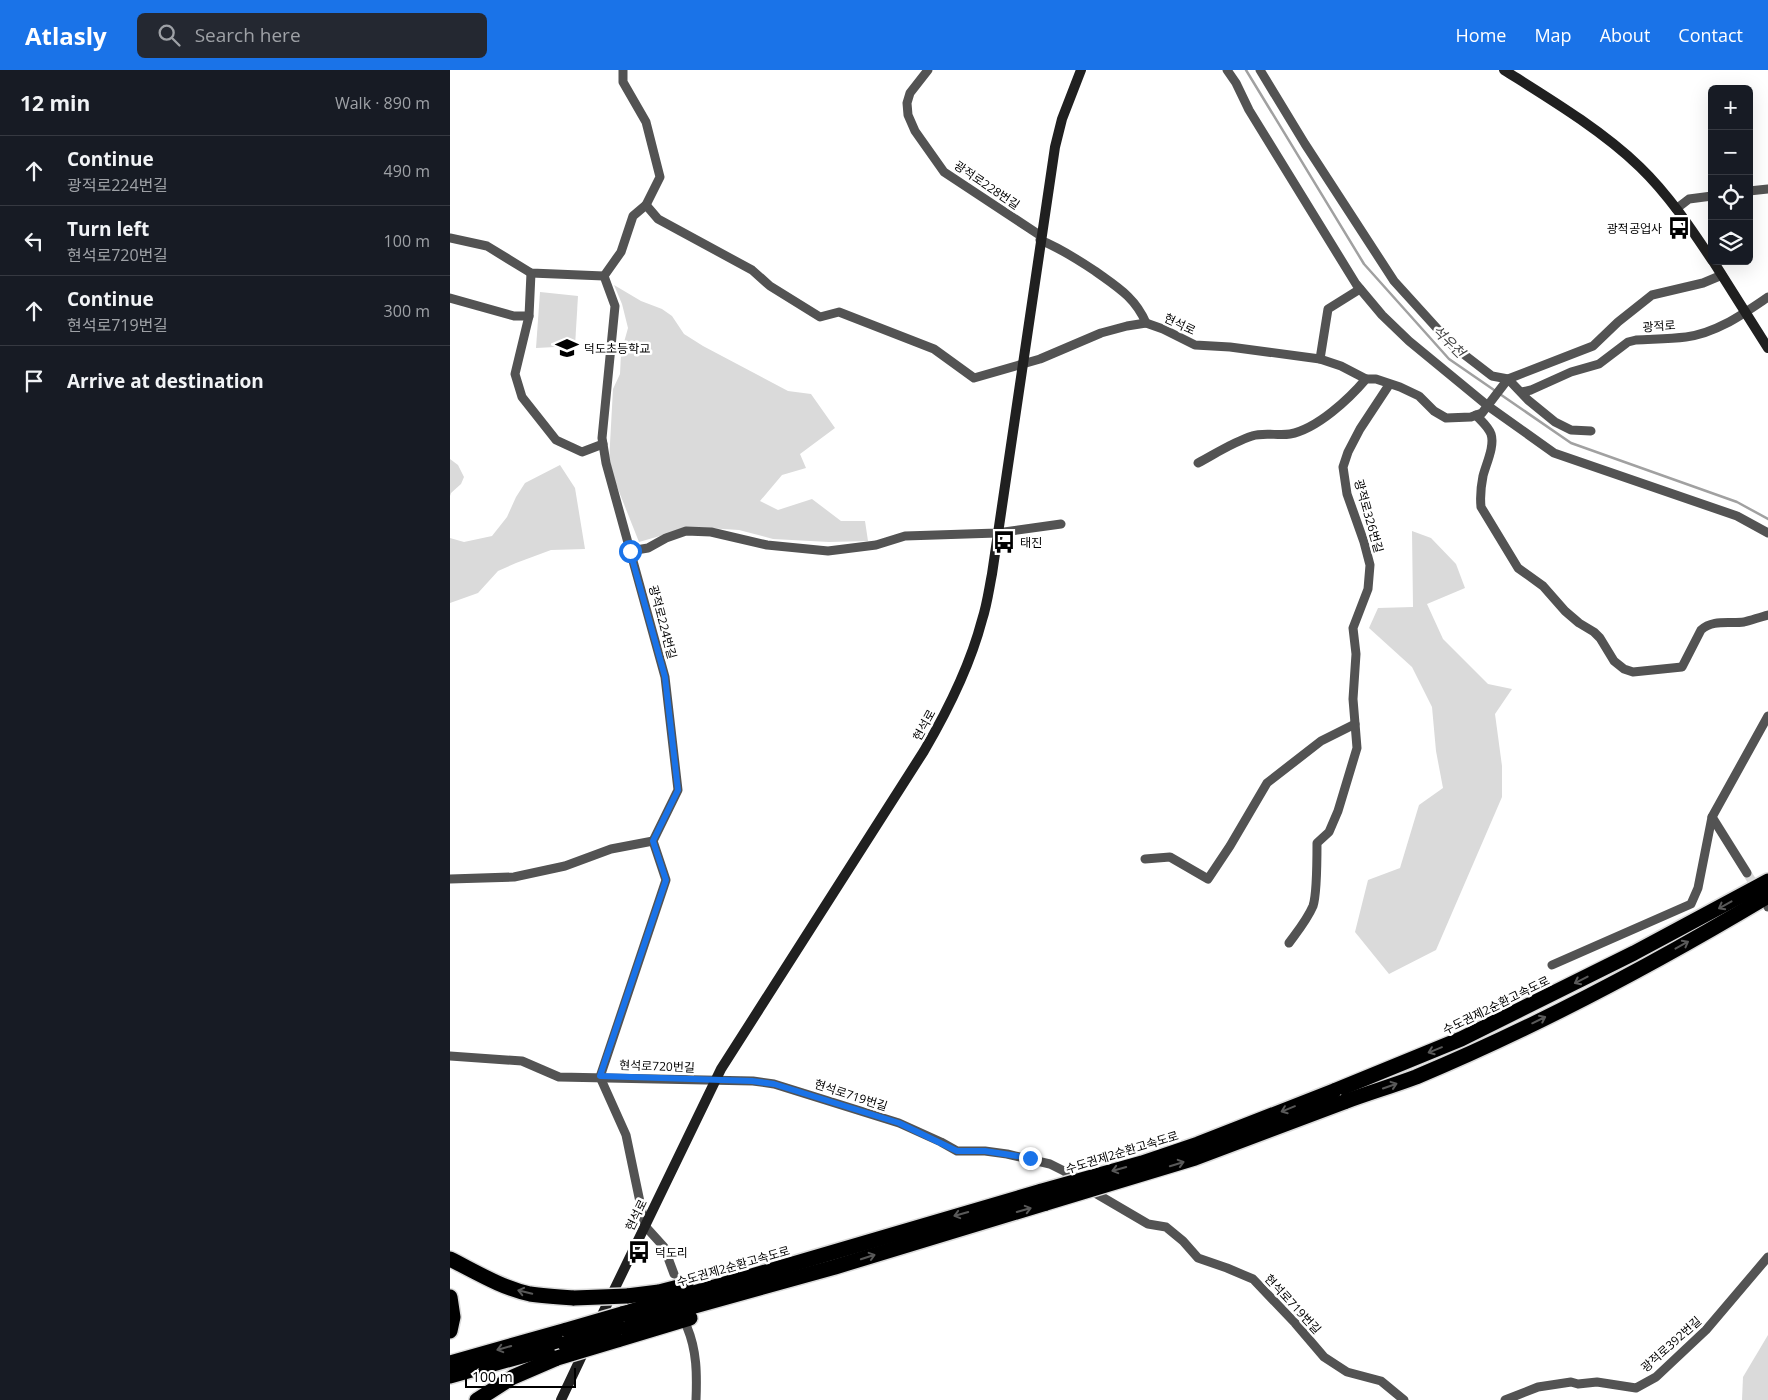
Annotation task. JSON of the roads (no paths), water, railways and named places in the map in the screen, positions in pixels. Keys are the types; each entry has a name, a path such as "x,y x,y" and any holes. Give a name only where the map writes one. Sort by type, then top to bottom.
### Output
{"highway":[{"name":"수도권제2순환고속도로","path":"1339,1096 1479,1031 1651,944 1768,881"},
{"name":"수도권제2순환고속도로","path":"450,1363 566,1337 736,1303 835,1267 1339,1096 1414,1077 1494,1042 1566,1007 1646,965 1768,896"},
{"name":"수도권제2순환고속도로","path":"619,1327 920,1226 1044,1197"},
{"path":"450,1259 511,1288 529,1293 574,1298 627,1296 669,1290 920,1226"},
{"path":"450,1297 453,1317 450,1331"},
{"path":"478,1400 513,1377 558,1358 619,1327"},
{"name":"수도권제2순환고속도로","path":"450,1376 566,1337"}],"street":[{"path":"450,238 487,246 531,273 604,276 621,252 633,216 646,205 660,177 646,122 623,82 623,70"},
{"name":"광적로228번길","path":"928,70 910,93 907,103 908,115 915,130 944,172 1041,238"},
{"name":"현석로","path":"561,1400 721,1068 924,751 944,717 968,661 983,620 992,574 1058,132 1081,70"},
{"path":"1227,70 1236,83 1249,110 1360,289 1382,315 1409,341 1488,406 1554,452 1737,516 1768,533"},
{"path":"1260,70 1305,144 1394,281 1453,346 1492,376 1506,381 1522,392 1538,410 1555,422 1571,430 1591,431"},
{"path":"1504,70 1561,107 1641,168 1689,224 1708,254"},
{"path":"1753,191 1768,189"},
{"path":"1676,208 1689,200 1708,197"},
{"path":"646,205 658,219 752,270 770,286 820,317 839,312 934,348 974,378 1040,359 1101,333 1127,326 1146,324"},
{"name":"현석로","path":"1041,238 1068,253 1118,286 1134,302 1142,313 1146,324 1163,328 1195,345 1230,347 1320,359 1341,366 1366,379"},
{"path":"1715,265 1768,348"},
{"path":"531,273 529,316 515,374 522,397 556,440 582,452 603,444"},
{"name":"광적로224번길","path":"604,276 615,306 602,438 606,463 665,677 678,790 653,841"},
{"path":"1198,464 1231,445 1254,435 1288,434 1303,431 1343,404 1366,379 1400,387 1419,396 1434,411 1446,418 1471,417 1482,413 1506,381 1593,346 1618,322 1652,295 1723,277"},
{"path":"1320,359 1328,309 1360,289"},
{"name":"광적로","path":"1522,392 1531,390 1571,372 1599,364 1628,342 1686,337 1707,332 1768,297"},
{"path":"450,298 514,316 529,316"},
{"name":"광적로326번길","path":"1289,943 1313,905 1317,843 1330,832 1357,748 1353,699 1356,654 1353,628 1368,588 1370,564 1347,494 1343,467 1348,452 1360,429 1389,385"},
{"path":"1476,415 1492,436 1491,450 1483,477 1480,497 1481,507 1518,568 1543,586 1565,611 1594,632 1600,638 1614,661 1624,668 1633,672 1682,667 1701,630 1706,625 1743,622 1768,615"},
{"path":"630,551 648,548 666,538 686,531 712,532 767,545 828,551 876,545 905,536 998,533 1061,524"},
{"path":"1552,965 1691,904 1698,888 1712,817 1768,716"},
{"path":"1145,859 1170,857 1208,879 1267,783 1321,741 1355,724"},
{"path":"1712,817 1747,872"},
{"path":"450,879 514,877 565,866 611,849 653,841 666,880 600,1076 626,1135 644,1226 664,1247 674,1274"},
{"name":"현석로720번길","path":"450,1056 522,1061 559,1077 600,1076 714,1081"},
{"name":"현석로719번길","path":"714,1081 752,1081 774,1084 899,1123 957,1151 985,1151 1007,1154 1050,1164 1148,1224 1166,1227 1183,1241 1198,1258 1253,1279 1324,1357 1347,1372 1381,1380 1397,1398"},
{"name":"광적로392번길","path":"1505,1400 1538,1387 1571,1382 1578,1384 1597,1382 1636,1388 1656,1377 1706,1330 1768,1257"},
{"path":"687,1327 695,1351 697,1365 696,1400"}],"waterway":[{"name":"석우천","path":"1246,70 1364,264 1449,359 1571,443 1737,502 1768,519"}],"tunnel":[{"path":"1747,873 1758,891"}],"place":[{"name":"광적공업사","path":"1679,228"},
{"name":"덕도초등학교","path":"567,348"},
{"name":"태진","path":"1004,542"},
{"name":"덕도리","path":"639,1252"}]}
